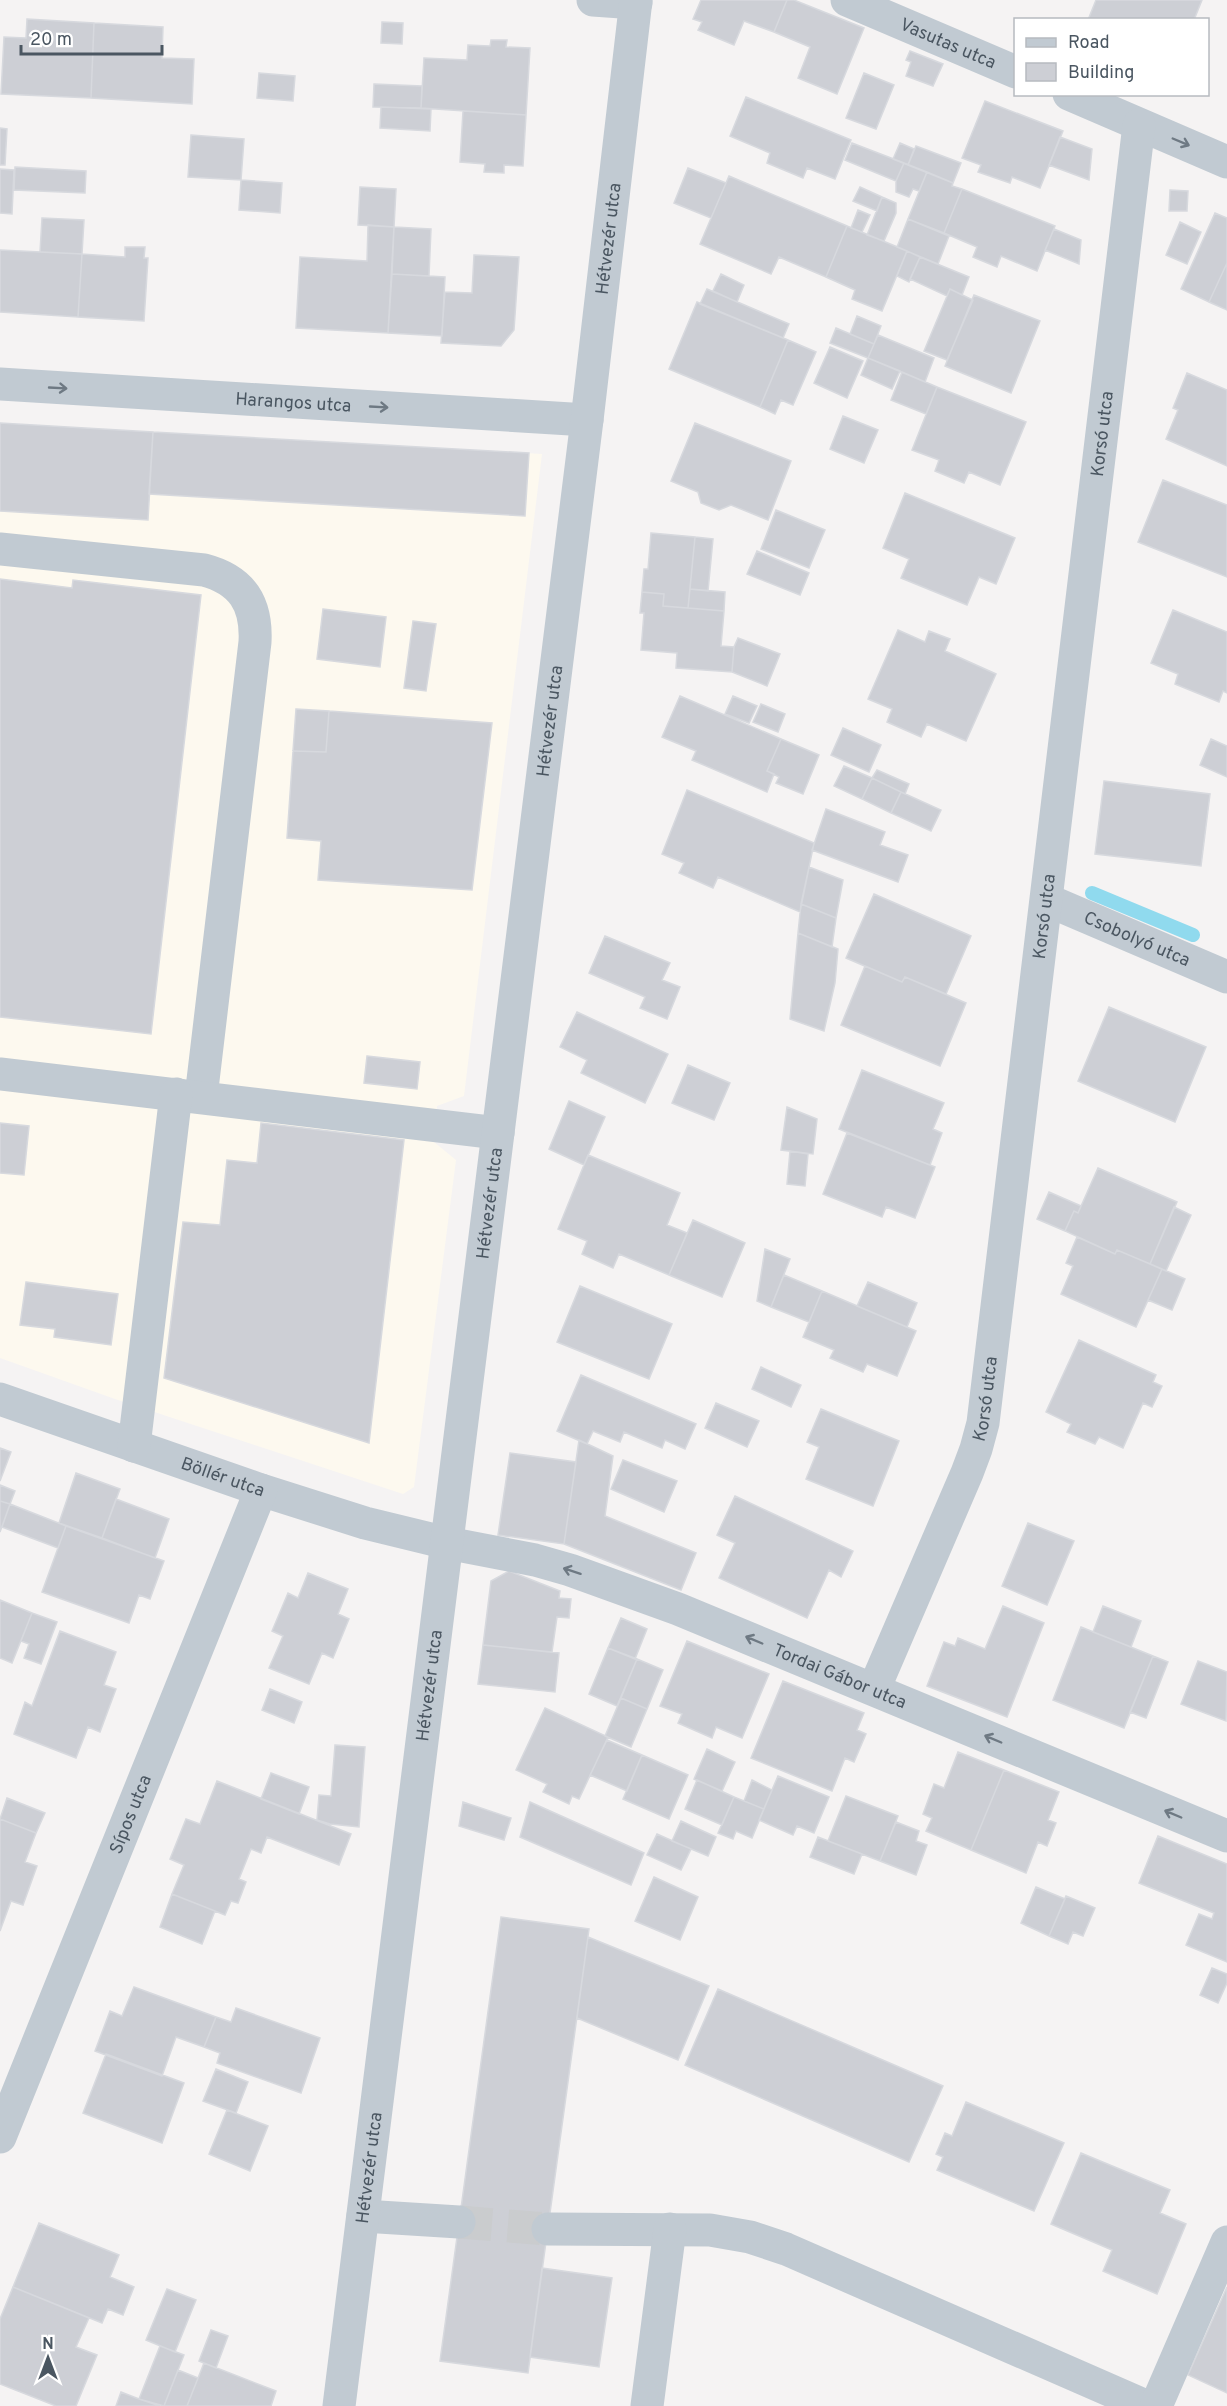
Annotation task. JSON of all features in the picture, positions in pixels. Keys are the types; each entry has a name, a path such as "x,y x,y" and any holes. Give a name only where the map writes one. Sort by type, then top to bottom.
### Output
{"street":[{"path":"593,0 636,2"},
{"name":"Vasutas utca","path":"848,0 1014,71"},
{"name":"Hétvezér utca","path":"339,2406 587,420 636,2"},
{"path":"1074,96 1227,162"},
{"name":"Korsó utca","path":"874,1689 970,1465 983,1423 1139,125"},
{"name":"Harangos utca","path":"0,384 587,420"},
{"path":"0,549 204,570 219,574 231,581 242,591 254,614 255,642 134,1446"},
{"name":"Csobolyó utca","path":"1047,900 1227,977"},
{"path":"0,1074 498,1132"},
{"name":"Böllér utca","path":"0,1399 261,1490 375,1526 447,1543"},
{"name":"Sípos utca","path":"0,2137 261,1490"},
{"name":"Tordai Gábor utca","path":"447,1543 507,1553 570,1570 678,1609 1227,1836"},
{"path":"363,2216 459,2222"},
{"path":"548,2229 670,2229 731,2233 786,2249 1146,2406"},
{"path":"647,2406 670,2229"},
{"path":"1156,2406 1227,2242"}],"shaded area":[{"path":"0,423 542,454 464,1096 437,1106 434,1142 456,1160 414,1487 403,1494 115,1399 0,1358"}],"building":[{"path":"701,0 787,0 774,32 744,21 734,45 698,30 702,22 693,19"},
{"path":"787,0 794,0 864,28 837,94 798,78 810,47 774,32"},
{"path":"1096,0 1202,0 1195,18 1089,18"},
{"path":"27,19 94,23 91,98 1,94 4,37 26,38"},
{"path":"382,22 403,23 402,44 381,43"},
{"path":"94,23 163,27 162,58 194,59 192,104 91,98"},
{"path":"491,40 507,40 506,47 530,48 526,115 421,108 424,58 467,60 468,45 490,46"},
{"path":"910,51 943,64 933,86 906,76 911,62 906,60"},
{"path":"259,73 295,76 293,101 257,98"},
{"path":"864,73 894,85 876,129 846,118"},
{"path":"374,84 422,86 421,108 373,107"},
{"path":"746,97 851,140 835,179 807,168 803,178 767,163 770,153 730,136"},
{"path":"985,101 1063,131 1040,188 1012,177 1010,183 978,172 981,165 962,158"},
{"path":"381,107 431,109 430,131 380,128"},
{"path":"463,111 526,115 523,166 504,165 504,173 484,172 485,164 460,162"},
{"path":"0,128 7,129 5,165 0,165"},
{"path":"191,135 244,139 241,180 188,177"},
{"path":"1060,137 1092,149 1089,180 1049,165"},
{"path":"852,143 904,163 896,181 845,160"},
{"path":"900,143 914,149 908,165 893,159"},
{"path":"916,146 961,163 953,183 908,165"},
{"path":"904,163 927,172 919,191 913,189 909,197 896,192 896,181"},
{"path":"15,167 86,171 85,193 14,190"},
{"path":"688,168 726,183 711,218 674,203"},
{"path":"0,169 14,170 12,214 0,213"},
{"path":"927,172 962,189 944,233 908,219"},
{"path":"729,176 847,226 826,277 779,257 771,274 700,244"},
{"path":"241,180 282,183 280,213 239,210"},
{"path":"360,187 396,189 394,227 358,225"},
{"path":"860,187 882,197 877,211 853,201"},
{"path":"962,189 1055,226 1037,271 1001,256 997,267 973,257 977,247 944,233"},
{"path":"1170,190 1188,191 1187,211 1169,211"},
{"path":"882,197 896,203 896,213 884,241 867,235"},
{"path":"858,210 870,215 862,232 851,228"},
{"path":"1215,213 1227,218 1227,263 1209,302 1181,289"},
{"path":"42,218 84,220 82,254 40,252"},
{"path":"908,219 949,236 938,264 897,247"},
{"path":"1180,222 1201,232 1187,264 1166,255"},
{"path":"368,225 394,227 388,333 296,328 300,257 367,261"},
{"path":"847,226 907,251 882,311 852,299 855,290 826,277"},
{"path":"394,227 431,229 429,276 392,274"},
{"path":"1054,229 1081,240 1079,264 1045,250"},
{"path":"125,247 145,247 144,258 148,258 144,321 78,317 82,254 125,257"},
{"path":"0,250 82,254 78,317 0,312"},
{"path":"907,251 920,257 909,282 897,276"},
{"path":"474,255 519,257 514,330 501,346 441,343 445,292 472,293"},
{"path":"920,257 969,277 962,295 950,289 947,296 910,279"},
{"path":"1227,263 1227,310 1209,302"},
{"path":"392,274 445,277 442,336 388,333"},
{"path":"721,274 744,285 737,302 713,291"},
{"path":"707,289 789,324 783,338 700,304"},
{"path":"950,289 973,300 947,360 924,351"},
{"path":"974,295 1040,321 1011,393 945,366"},
{"path":"697,302 788,340 760,407 669,369"},
{"path":"857,316 881,326 874,344 850,334"},
{"path":"836,328 874,344 868,358 830,343"},
{"path":"878,335 934,358 925,382 868,358"},
{"path":"788,340 816,352 793,405 781,400 775,414 760,407"},
{"path":"830,347 863,361 847,398 814,383"},
{"path":"868,358 900,371 892,389 861,375"},
{"path":"902,372 937,387 926,414 891,400"},
{"path":"1187,373 1227,390 1227,466 1166,439 1178,410 1173,408"},
{"path":"937,387 1026,422 1000,485 969,472 964,483 935,471 939,460 912,450"},
{"path":"843,416 878,430 864,463 830,449"},
{"path":"0,423 153,432 148,520 0,511"},
{"path":"695,423 791,461 768,520 731,505 719,510 701,503 698,492 671,481"},
{"path":"153,432 529,453 525,516 149,494"},
{"path":"1163,480 1227,505 1227,577 1138,542"},
{"path":"905,493 1015,538 996,584 979,577 967,605 901,578 909,559 883,548"},
{"path":"776,510 825,530 809,568 761,549"},
{"path":"651,533 695,537 688,608 663,606 664,594 642,592 644,569 648,569"},
{"path":"695,537 713,539 708,591 690,589"},
{"path":"757,551 809,573 800,595 747,574"},
{"path":"0,579 72,588 73,580 201,595 151,1034 0,1017"},
{"path":"690,589 725,592 724,611 688,608"},
{"path":"642,592 664,594 663,606 724,611 721,646 734,647 732,672 676,668 677,653 641,650 644,613 640,613"},
{"path":"323,609 386,617 380,667 317,659"},
{"path":"1173,610 1227,632 1227,693 1223,691 1219,702 1175,684 1178,674 1151,663"},
{"path":"413,621 436,624 426,691 404,688"},
{"path":"898,630 925,642 929,631 950,639 945,651 996,674 966,741 927,724 921,737 887,722 892,709 868,699"},
{"path":"738,638 780,654 767,686 732,672 734,647"},
{"path":"680,696 781,739 767,771 774,774 767,792 692,760 696,751 662,737"},
{"path":"733,696 757,706 749,723 725,714"},
{"path":"761,704 785,714 778,732 753,722"},
{"path":"296,709 329,711 326,752 293,751"},
{"path":"329,711 492,723 472,890 318,880 321,841 287,838 293,751 326,752"},
{"path":"843,728 881,745 869,772 831,755"},
{"path":"781,739 819,755 803,794 776,783 779,777 767,771"},
{"path":"1211,739 1227,746 1227,777 1200,765"},
{"path":"844,766 872,778 862,799 834,786"},
{"path":"877,770 909,784 905,794 872,778"},
{"path":"872,778 901,792 891,813 862,799"},
{"path":"1104,781 1210,794 1201,866 1095,854"},
{"path":"687,790 814,843 800,912 718,877 713,888 679,873 684,863 662,854"},
{"path":"901,792 941,810 931,831 891,813"},
{"path":"826,809 885,832 880,845 908,855 898,882 812,850"},
{"path":"809,867 843,880 836,918 801,904"},
{"path":"874,894 971,936 946,994 905,977 902,982 846,958"},
{"path":"801,904 836,918 832,947 798,933"},
{"path":"798,933 838,949 835,983 824,1031 790,1019"},
{"path":"605,936 670,963 662,980 680,987 667,1019 640,1008 645,997 589,973"},
{"path":"865,966 902,982 905,977 966,1003 940,1066 841,1025"},
{"path":"1109,1007 1206,1047 1175,1122 1078,1081"},
{"path":"577,1012 668,1054 645,1103 581,1073 587,1060 560,1047"},
{"path":"367,1056 420,1062 417,1089 364,1083"},
{"path":"688,1065 730,1083 714,1120 672,1103"},
{"path":"862,1070 944,1103 933,1129 942,1133 930,1165 839,1129"},
{"path":"569,1101 605,1117 584,1165 549,1149"},
{"path":"787,1107 817,1119 813,1154 781,1150"},
{"path":"0,1123 29,1126 24,1175 0,1173"},
{"path":"261,1123 404,1140 369,1443 164,1378 183,1222 220,1225 227,1160 257,1163"},
{"path":"847,1133 935,1167 915,1218 886,1207 882,1217 823,1194"},
{"path":"790,1151 808,1154 805,1186 787,1184"},
{"path":"588,1155 680,1193 667,1225 687,1233 669,1275 619,1254 613,1268 582,1254 587,1241 558,1229"},
{"path":"1098,1168 1177,1202 1150,1264 1117,1250 1115,1254 1065,1231 1074,1211 1078,1213"},
{"path":"1049,1192 1081,1206 1078,1213 1074,1211 1065,1231 1037,1219"},
{"path":"1174,1207 1191,1215 1166,1271 1150,1264"},
{"path":"693,1220 745,1243 722,1297 669,1275"},
{"path":"1077,1237 1115,1254 1117,1250 1162,1269 1136,1327 1061,1294 1073,1266 1066,1263"},
{"path":"765,1249 790,1259 771,1307 757,1301"},
{"path":"1162,1269 1185,1279 1172,1310 1148,1300"},
{"path":"784,1275 822,1291 809,1322 771,1307"},
{"path":"26,1282 118,1294 111,1345 54,1337 55,1329 20,1325"},
{"path":"868,1282 917,1303 907,1327 857,1306"},
{"path":"580,1286 672,1324 649,1379 557,1342"},
{"path":"822,1291 916,1331 897,1376 867,1364 863,1372 830,1358 834,1350 803,1337"},
{"path":"1079,1340 1156,1375 1153,1382 1162,1386 1152,1407 1143,1403 1123,1448 1099,1437 1095,1444 1067,1432 1071,1424 1046,1412"},
{"path":"761,1367 801,1385 791,1407 752,1389"},
{"path":"581,1375 696,1424 685,1449 665,1440 662,1448 624,1432 620,1442 593,1431 587,1444 557,1431"},
{"path":"716,1403 759,1421 747,1447 705,1428"},
{"path":"821,1409 899,1441 873,1506 806,1479 819,1447 807,1442"},
{"path":"579,1440 613,1456 605,1516 696,1553 681,1590 564,1544"},
{"path":"0,1448 11,1452 0,1481"},
{"path":"510,1453 576,1462 564,1544 498,1535"},
{"path":"623,1460 677,1481 664,1512 611,1489"},
{"path":"76,1473 120,1489 102,1538 59,1523"},
{"path":"0,1485 15,1491 10,1504 0,1501"},
{"path":"735,1496 853,1551 841,1577 829,1570 807,1618 719,1578 735,1543 717,1535"},
{"path":"116,1499 169,1519 155,1558 102,1538"},
{"path":"0,1501 10,1504 0,1532"},
{"path":"10,1504 66,1526 58,1548 2,1527"},
{"path":"1028,1523 1074,1541 1047,1605 1002,1586"},
{"path":"66,1526 164,1561 150,1599 139,1595 129,1623 42,1592"},
{"path":"509,1571 560,1591 559,1598 571,1599 569,1618 557,1617 552,1652 483,1645 491,1581"},
{"path":"308,1573 348,1589 338,1614 349,1619 333,1658 322,1653 309,1684 269,1668 283,1636 272,1631 288,1593 298,1598"},
{"path":"0,1600 32,1613 12,1663 0,1658"},
{"path":"1003,1606 1044,1623 1007,1717 927,1686 944,1642 955,1646 958,1638 985,1649"},
{"path":"1103,1606 1141,1621 1131,1647 1093,1632"},
{"path":"32,1613 57,1622 41,1664 24,1658 29,1644 21,1641"},
{"path":"621,1618 647,1629 635,1659 608,1648"},
{"path":"1081,1627 1153,1656 1124,1728 1053,1700"},
{"path":"60,1631 116,1652 104,1685 116,1689 100,1732 88,1727 76,1758 14,1734 25,1702 32,1706"},
{"path":"687,1641 769,1674 742,1738 716,1727 712,1738 678,1723 682,1714 660,1706"},
{"path":"483,1645 559,1653 555,1692 478,1684"},
{"path":"608,1648 637,1659 617,1706 589,1694"},
{"path":"1153,1656 1168,1662 1146,1718 1130,1712"},
{"path":"637,1659 663,1670 647,1709 621,1698"},
{"path":"1198,1661 1227,1672 1226,1721 1181,1704"},
{"path":"783,1681 864,1713 857,1730 866,1734 854,1762 845,1758 832,1791 751,1758"},
{"path":"270,1689 302,1702 294,1723 262,1710"},
{"path":"621,1698 647,1709 631,1747 605,1736"},
{"path":"545,1708 608,1737 579,1799 572,1796 569,1804 543,1792 547,1784 516,1770"},
{"path":"607,1740 642,1755 627,1791 590,1775"},
{"path":"335,1745 365,1747 359,1827 330,1824 317,1820 319,1795 331,1796"},
{"path":"707,1749 735,1762 722,1791 694,1779"},
{"path":"958,1752 1004,1770 971,1850 926,1831 932,1818 923,1814 934,1784 944,1788"},
{"path":"642,1755 688,1775 669,1819 623,1799"},
{"path":"1004,1770 1059,1792 1048,1820 1056,1823 1047,1846 1038,1842 1026,1873 971,1850"},
{"path":"271,1773 309,1787 299,1814 261,1799"},
{"path":"778,1776 829,1797 814,1833 797,1826 793,1835 759,1820"},
{"path":"697,1780 734,1797 722,1825 685,1809"},
{"path":"752,1780 772,1790 764,1809 744,1801"},
{"path":"217,1781 351,1834 339,1865 267,1837 261,1853 251,1849 239,1879 246,1882 238,1903 231,1901 225,1915 172,1894 184,1865 170,1859 186,1819 200,1824"},
{"path":"846,1796 898,1816 880,1861 828,1841"},
{"path":"734,1797 764,1809 752,1838 736,1831 733,1839 718,1833"},
{"path":"7,1798 45,1813 36,1833 0,1819"},
{"path":"463,1802 511,1818 504,1840 459,1826"},
{"path":"530,1802 644,1853 631,1885 520,1837"},
{"path":"0,1819 36,1833 25,1862 37,1866 23,1905 11,1901 0,1931"},
{"path":"681,1821 716,1837 708,1856 672,1841"},
{"path":"896,1822 919,1831 916,1841 927,1845 916,1875 880,1861"},
{"path":"657,1834 691,1849 681,1870 647,1855"},
{"path":"1158,1836 1227,1864 1227,1962 1186,1945 1199,1914 1212,1919 1214,1913 1139,1883"},
{"path":"818,1837 862,1854 854,1874 810,1857"},
{"path":"654,1877 698,1897 680,1940 635,1921"},
{"path":"1036,1887 1065,1899 1049,1936 1021,1923"},
{"path":"172,1894 215,1911 202,1944 160,1927"},
{"path":"1066,1896 1095,1908 1083,1936 1073,1932 1068,1944 1049,1936"},
{"path":"501,1917 589,1929 528,2373 440,2361"},
{"path":"588,1937 709,1986 678,2060 577,2018"},
{"path":"1212,1968 1227,1974 1227,1983 1218,2003 1200,1995"},
{"path":"134,1987 216,2017 204,2047 176,2037 162,2076 95,2051 110,2011 122,2016"},
{"path":"718,1989 943,2086 909,2162 685,2065"},
{"path":"236,2008 320,2038 301,2093 217,2063 220,2053 204,2047 216,2017 231,2022"},
{"path":"106,2054 184,2083 162,2143 83,2113"},
{"path":"216,2069 248,2082 236,2113 203,2101"},
{"path":"966,2102 1064,2143 1034,2211 937,2170 943,2157 936,2154 945,2133 952,2136"},
{"path":"227,2110 268,2126 250,2171 209,2154"},
{"path":"1081,2153 1170,2190 1160,2213 1186,2224 1157,2294 1103,2271 1112,2250 1051,2224"},
{"path":"39,2223 119,2255 110,2277 134,2287 123,2315 108,2309 102,2323 13,2287"},
{"path":"542,2268 612,2278 599,2367 530,2357"},
{"path":"13,2287 89,2318 76,2347 97,2355 76,2406 56,2406 0,2384 0,2319"},
{"path":"1227,2287 1227,2393 1188,2375"},
{"path":"167,2289 196,2300 175,2352 146,2340"},
{"path":"211,2330 228,2336 216,2368 199,2361"},
{"path":"160,2346 184,2355 164,2406 139,2399"},
{"path":"204,2363 276,2391 271,2406 187,2406"},
{"path":"178,2370 198,2378 187,2406 164,2406"},
{"path":"121,2392 139,2399 160,2406 116,2406"}],"waterway":[{"path":"1092,893 1193,935"}],"tunnel":[{"path":"459,2222 548,2229"}]}
